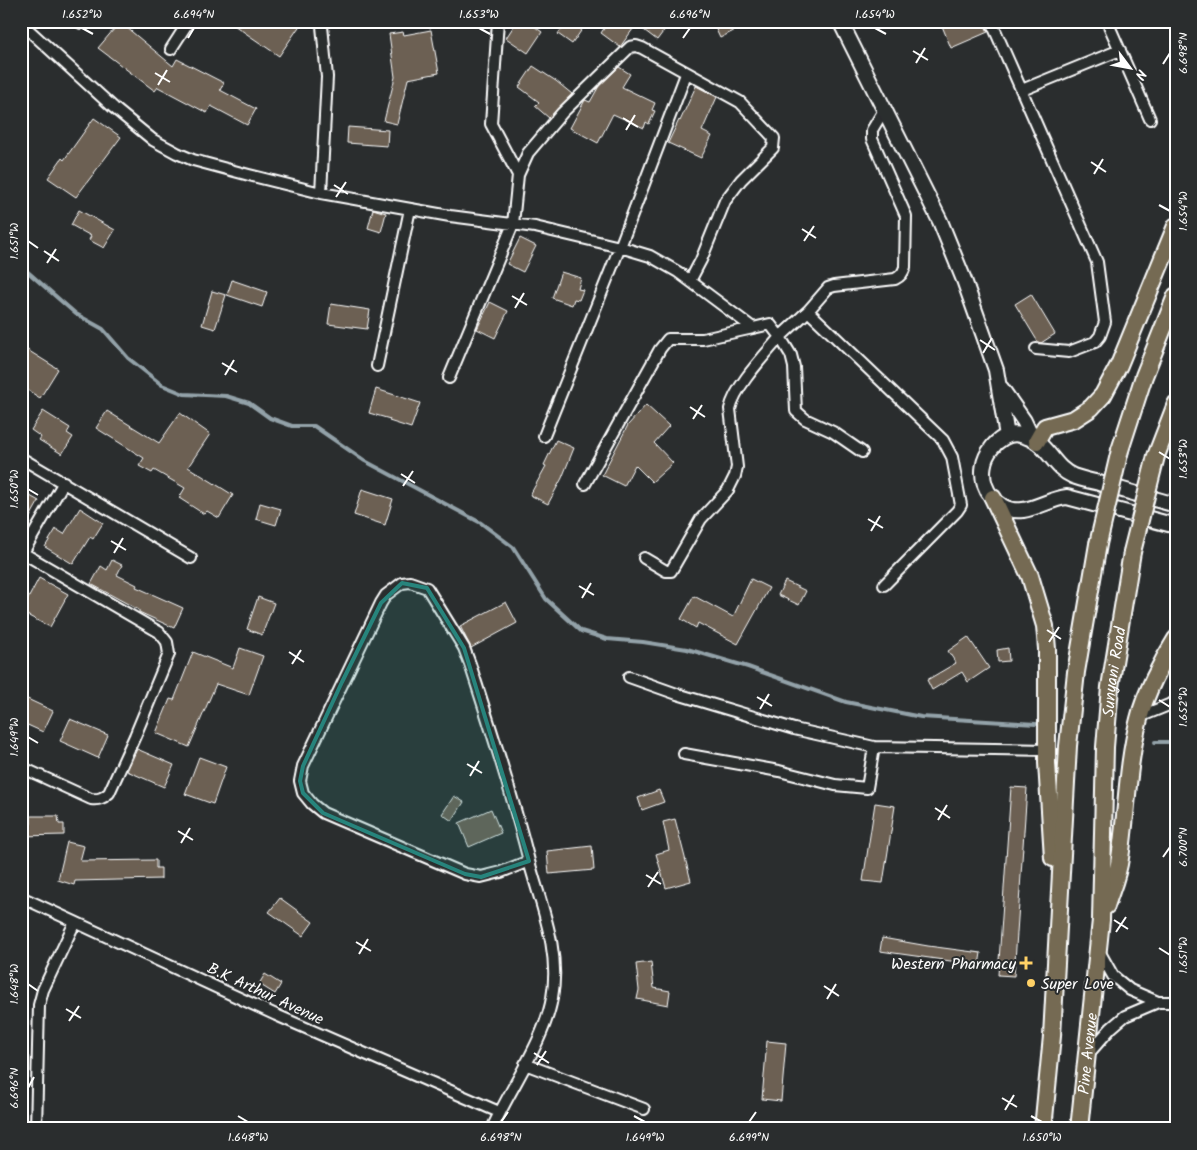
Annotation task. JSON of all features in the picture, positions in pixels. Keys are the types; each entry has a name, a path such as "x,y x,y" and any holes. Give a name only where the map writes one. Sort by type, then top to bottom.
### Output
{"main road":[{"path":"1035,440 1046,427 1074,419 1091,408 1103,395 1118,365 1176,226"},
{"path":"1043,1129 1052,1036 1068,746 1076,672 1098,544 1120,450 1144,376 1176,296"},
{"name":"Sunyani Road","path":"1098,948 1101,920 1106,747 1110,687 1132,552 1156,456 1176,404"},
{"path":"993,498 1030,576 1045,626 1047,649 1047,763 1057,929"},
{"path":"1101,920 1116,877 1120,859 1129,766 1139,717 1163,661 1176,640"},
{"name":"Pine Avenue","path":"1078,1129 1088,1054 1098,948"}],"street":[{"path":"171,49 189,21"},
{"path":"319,21 322,26 327,77 321,193"},
{"path":"498,21 491,124 518,175"},
{"path":"840,21 940,221 964,280 996,370 1007,436"},
{"path":"992,21 1097,262 1100,275 1105,322 1100,336 1095,342 1069,352 1036,350"},
{"path":"1107,21 1150,119"},
{"path":"21,23 114,108 153,140 177,153 194,160 321,193 410,210 536,227 650,256 678,272 753,328"},
{"path":"449,378 513,224 518,175 528,153 562,113 630,47 642,48 686,74 740,102 774,138 773,148 741,180 725,201 701,260 690,281"},
{"path":"1022,90 1120,50"},
{"path":"544,436 620,247 686,74"},
{"path":"644,558 666,572 671,571 702,519 732,484 737,467 730,409 732,402 759,362 780,336 808,311 828,288 895,279 900,276 905,267 906,216 872,139 872,130 884,110"},
{"path":"377,366 410,210"},
{"path":"808,311 943,440 952,457 961,505 884,586"},
{"path":"585,484 660,349 668,339 703,339 770,324 780,336 791,355 794,368 796,411 804,419 833,432 862,452"},
{"path":"999,386 1035,440 1060,466 1074,476 1176,504"},
{"path":"1035,440 1017,434 1007,436 992,447 984,464 984,482 993,498 1005,507 1017,511 1026,510 1058,498 1068,497 1176,526"},
{"path":"21,458 192,558"},
{"path":"21,767 91,799 98,800 104,798 109,793 135,736 169,654 167,642 159,632 22,554 64,482"},
{"path":"492,1129 546,1021 552,998 554,973 553,947 509,787 464,648 427,588 410,582 402,583 393,589 381,603 334,699 303,766 300,781 303,793 323,813 465,874 481,877 501,872 529,860"},
{"path":"629,677 677,694 794,729 874,747 1048,750"},
{"path":"1139,717 1176,702"},
{"path":"684,754 779,771 835,785 867,788 874,747"},
{"name":"B.K Arthur Avenue","path":"21,897 276,1014 499,1112"},
{"path":"36,1129 39,1005 43,990 75,922"},
{"path":"1098,948 1113,976 1130,990 1158,1002"},
{"path":"1088,1054 1111,1028 1125,1016 1158,1002 1176,1002"},
{"path":"525,1064 644,1109"}],"highlighted area":[{"path":"402,583 427,588 464,648 529,861 481,877 465,874 323,813 303,793 300,781 303,766 342,682 381,603"}],"building":[{"path":"228,21 303,21 279,56"},
{"path":"517,21 527,21 542,32 528,53 506,38"},
{"path":"567,21 579,21 585,25 572,44 558,34"},
{"path":"609,21 622,21 633,29 620,47 601,33"},
{"path":"632,21 671,21 657,40"},
{"path":"712,21 753,21 720,38"},
{"path":"940,21 983,21 988,32 951,48"},
{"path":"120,22 173,66 177,59 224,83 220,90 256,109 247,125 211,106 207,113 158,87 155,91 98,48"},
{"path":"431,30 439,73 408,79 397,124 384,121 395,77 389,34 403,32 404,35"},
{"path":"533,66 572,94 549,118 535,106 539,102 519,87"},
{"path":"619,67 630,74 622,87 655,103 652,110 655,111 649,124 646,122 644,128 613,114 598,143 570,128 585,100 590,102 599,86"},
{"path":"696,86 717,97 702,131 712,136 701,158 668,143"},
{"path":"94,118 121,137 76,197 48,178 62,158 64,160"},
{"path":"348,127 388,130 387,146 347,143"},
{"path":"373,209 386,213 381,232 368,228"},
{"path":"79,210 115,230 104,248 89,240 91,236 71,225"},
{"path":"520,238 536,246 523,272 507,264"},
{"path":"561,272 581,278 578,289 583,290 579,300 574,299 572,305 552,298"},
{"path":"232,280 267,292 262,307 227,295"},
{"path":"212,291 226,295 215,329 202,325"},
{"path":"1031,294 1055,334 1041,343 1038,342 1015,304"},
{"path":"490,302 508,311 495,338 477,329"},
{"path":"331,304 370,310 367,329 328,324"},
{"path":"21,346 58,369 40,398 21,386"},
{"path":"376,389 420,403 411,428 369,413"},
{"path":"646,405 669,426 654,443 673,463 652,482 635,465 624,486 602,475 628,425"},
{"path":"43,411 70,428 67,433 73,437 62,454 39,440 41,437 31,430"},
{"path":"107,411 159,443 180,413 210,434 188,467 233,495 219,518 207,511 204,514 179,498 185,488 154,470 152,473 139,466 144,458 96,428"},
{"path":"556,440 574,448 562,478 548,504 530,495 546,466 544,465"},
{"path":"362,489 393,499 385,525 354,515"},
{"path":"21,491 39,501 21,533"},
{"path":"260,503 281,509 276,525 256,519"},
{"path":"80,508 103,523 93,539 90,537 73,564 45,547 56,529 64,534"},
{"path":"112,560 122,565 117,575 137,585 136,587 183,608 174,628 139,612 139,610 91,584 101,566 107,570"},
{"path":"39,578 68,594 50,627 21,612"},
{"path":"751,579 769,588 738,644 698,623 696,628 681,619 694,596 733,617"},
{"path":"785,581 806,591 799,605 778,595"},
{"path":"258,597 274,603 262,635 247,629"},
{"path":"506,602 517,623 471,648 460,626"},
{"path":"968,637 989,668 968,682 962,672 932,690 927,680 956,663 948,651"},
{"path":"240,648 263,656 249,695 216,684 189,747 156,733 170,699 174,700 193,652 233,668"},
{"path":"1008,648 1009,661 998,662 997,650"},
{"path":"21,696 53,711 43,732 21,722"},
{"path":"70,719 108,735 98,758 60,741"},
{"path":"137,749 174,765 164,787 127,771"},
{"path":"199,757 226,767 213,804 185,794"},
{"path":"1011,787 1027,788 1014,976 998,975"},
{"path":"659,790 664,802 642,810 638,798"},
{"path":"454,796 464,802 452,821 442,814"},
{"path":"875,803 895,806 883,883 863,881"},
{"path":"491,809 501,833 469,847 459,823"},
{"path":"31,816 58,816 59,824 64,824 64,835 21,836 21,824 31,824"},
{"path":"675,819 691,881 666,888 656,854 669,850 663,822"},
{"path":"67,842 84,846 80,861 156,860 156,868 161,868 161,879 75,881 74,885 58,880"},
{"path":"592,846 594,870 549,874 547,851"},
{"path":"280,898 313,922 303,936 269,912"},
{"path":"882,938 981,953 979,965 880,951"},
{"path":"651,962 654,988 670,991 668,1005 637,999 639,990 636,964"},
{"path":"265,974 281,984 275,994 259,984"},
{"path":"767,1041 786,1043 781,1101 762,1099"}],"waterway":[{"path":"21,266 76,314 103,329 128,358 162,385 184,394 226,396 249,403 270,418 292,426 314,426 365,461 481,523 513,547 546,599 581,631 607,639 687,649 748,667 846,702 921,717 1036,724"},
{"path":"1155,742 1176,742"}],"place":[{"name":"Western Pharmacy","path":"1026,963"},
{"name":"Super Love","path":"1031,983"}]}
